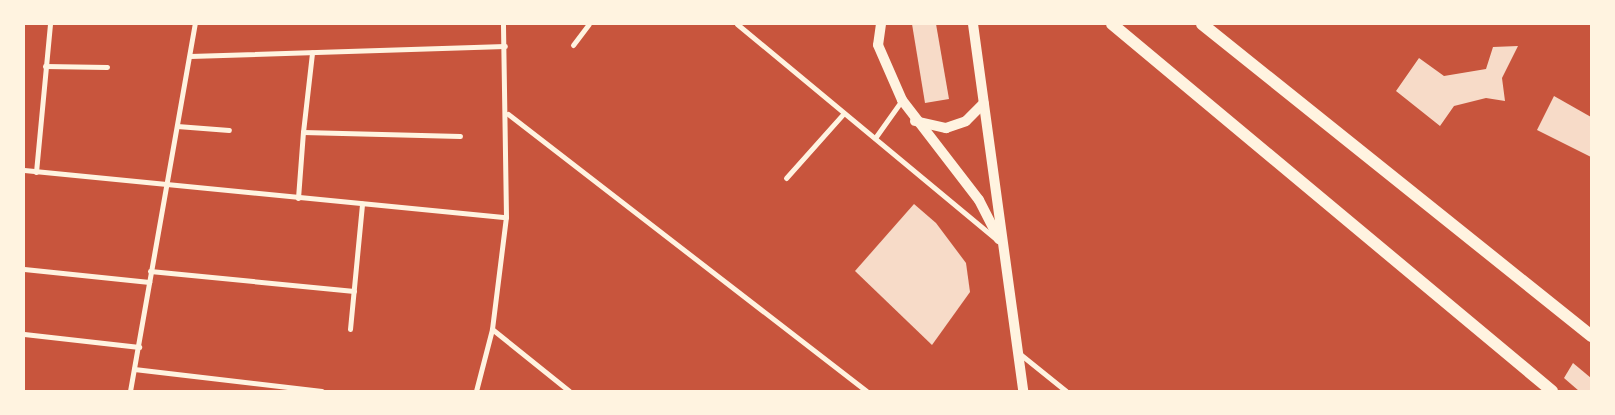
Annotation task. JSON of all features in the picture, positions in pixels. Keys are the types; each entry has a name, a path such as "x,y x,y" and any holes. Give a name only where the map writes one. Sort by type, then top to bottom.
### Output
{"main road":[{"path":"881,24 878,46 902,100 915,121 979,200 1003,245"},
{"path":"973,24 1023,391"},
{"path":"1112,24 1552,391"},
{"path":"1202,24 1591,336"},
{"path":"915,121 946,128 966,121 984,103"}],"street":[{"path":"36,172 50,24"},
{"path":"130,391 195,24"},
{"path":"476,391 492,329 506,217 508,114 503,24"},
{"path":"573,45 589,24"},
{"path":"737,24 1003,245"},
{"path":"190,56 505,46"},
{"path":"298,198 302,132 312,53"},
{"path":"45,66 107,66"},
{"path":"874,138 902,100"},
{"path":"786,178 844,113"},
{"path":"508,114 866,391"},
{"path":"177,126 229,130"},
{"path":"302,132 460,136"},
{"path":"24,170 165,187 506,217"},
{"path":"350,329 362,204"},
{"path":"24,268 149,282"},
{"path":"150,272 354,291"},
{"path":"492,329 569,391"},
{"path":"24,334 139,347"},
{"path":"1018,352 1066,391"},
{"path":"134,368 322,391"}],"building":[{"path":"912,24 936,24 949,99 925,103"},
{"path":"1518,46 1502,78 1505,101 1486,98 1454,106 1440,126 1396,91 1419,58 1444,76 1486,69 1493,47"},
{"path":"1554,96 1591,117 1591,157 1537,130"},
{"path":"914,204 936,223 966,263 970,292 932,345 855,271"},
{"path":"1573,363 1591,378 1591,391 1579,391 1564,378"}]}
